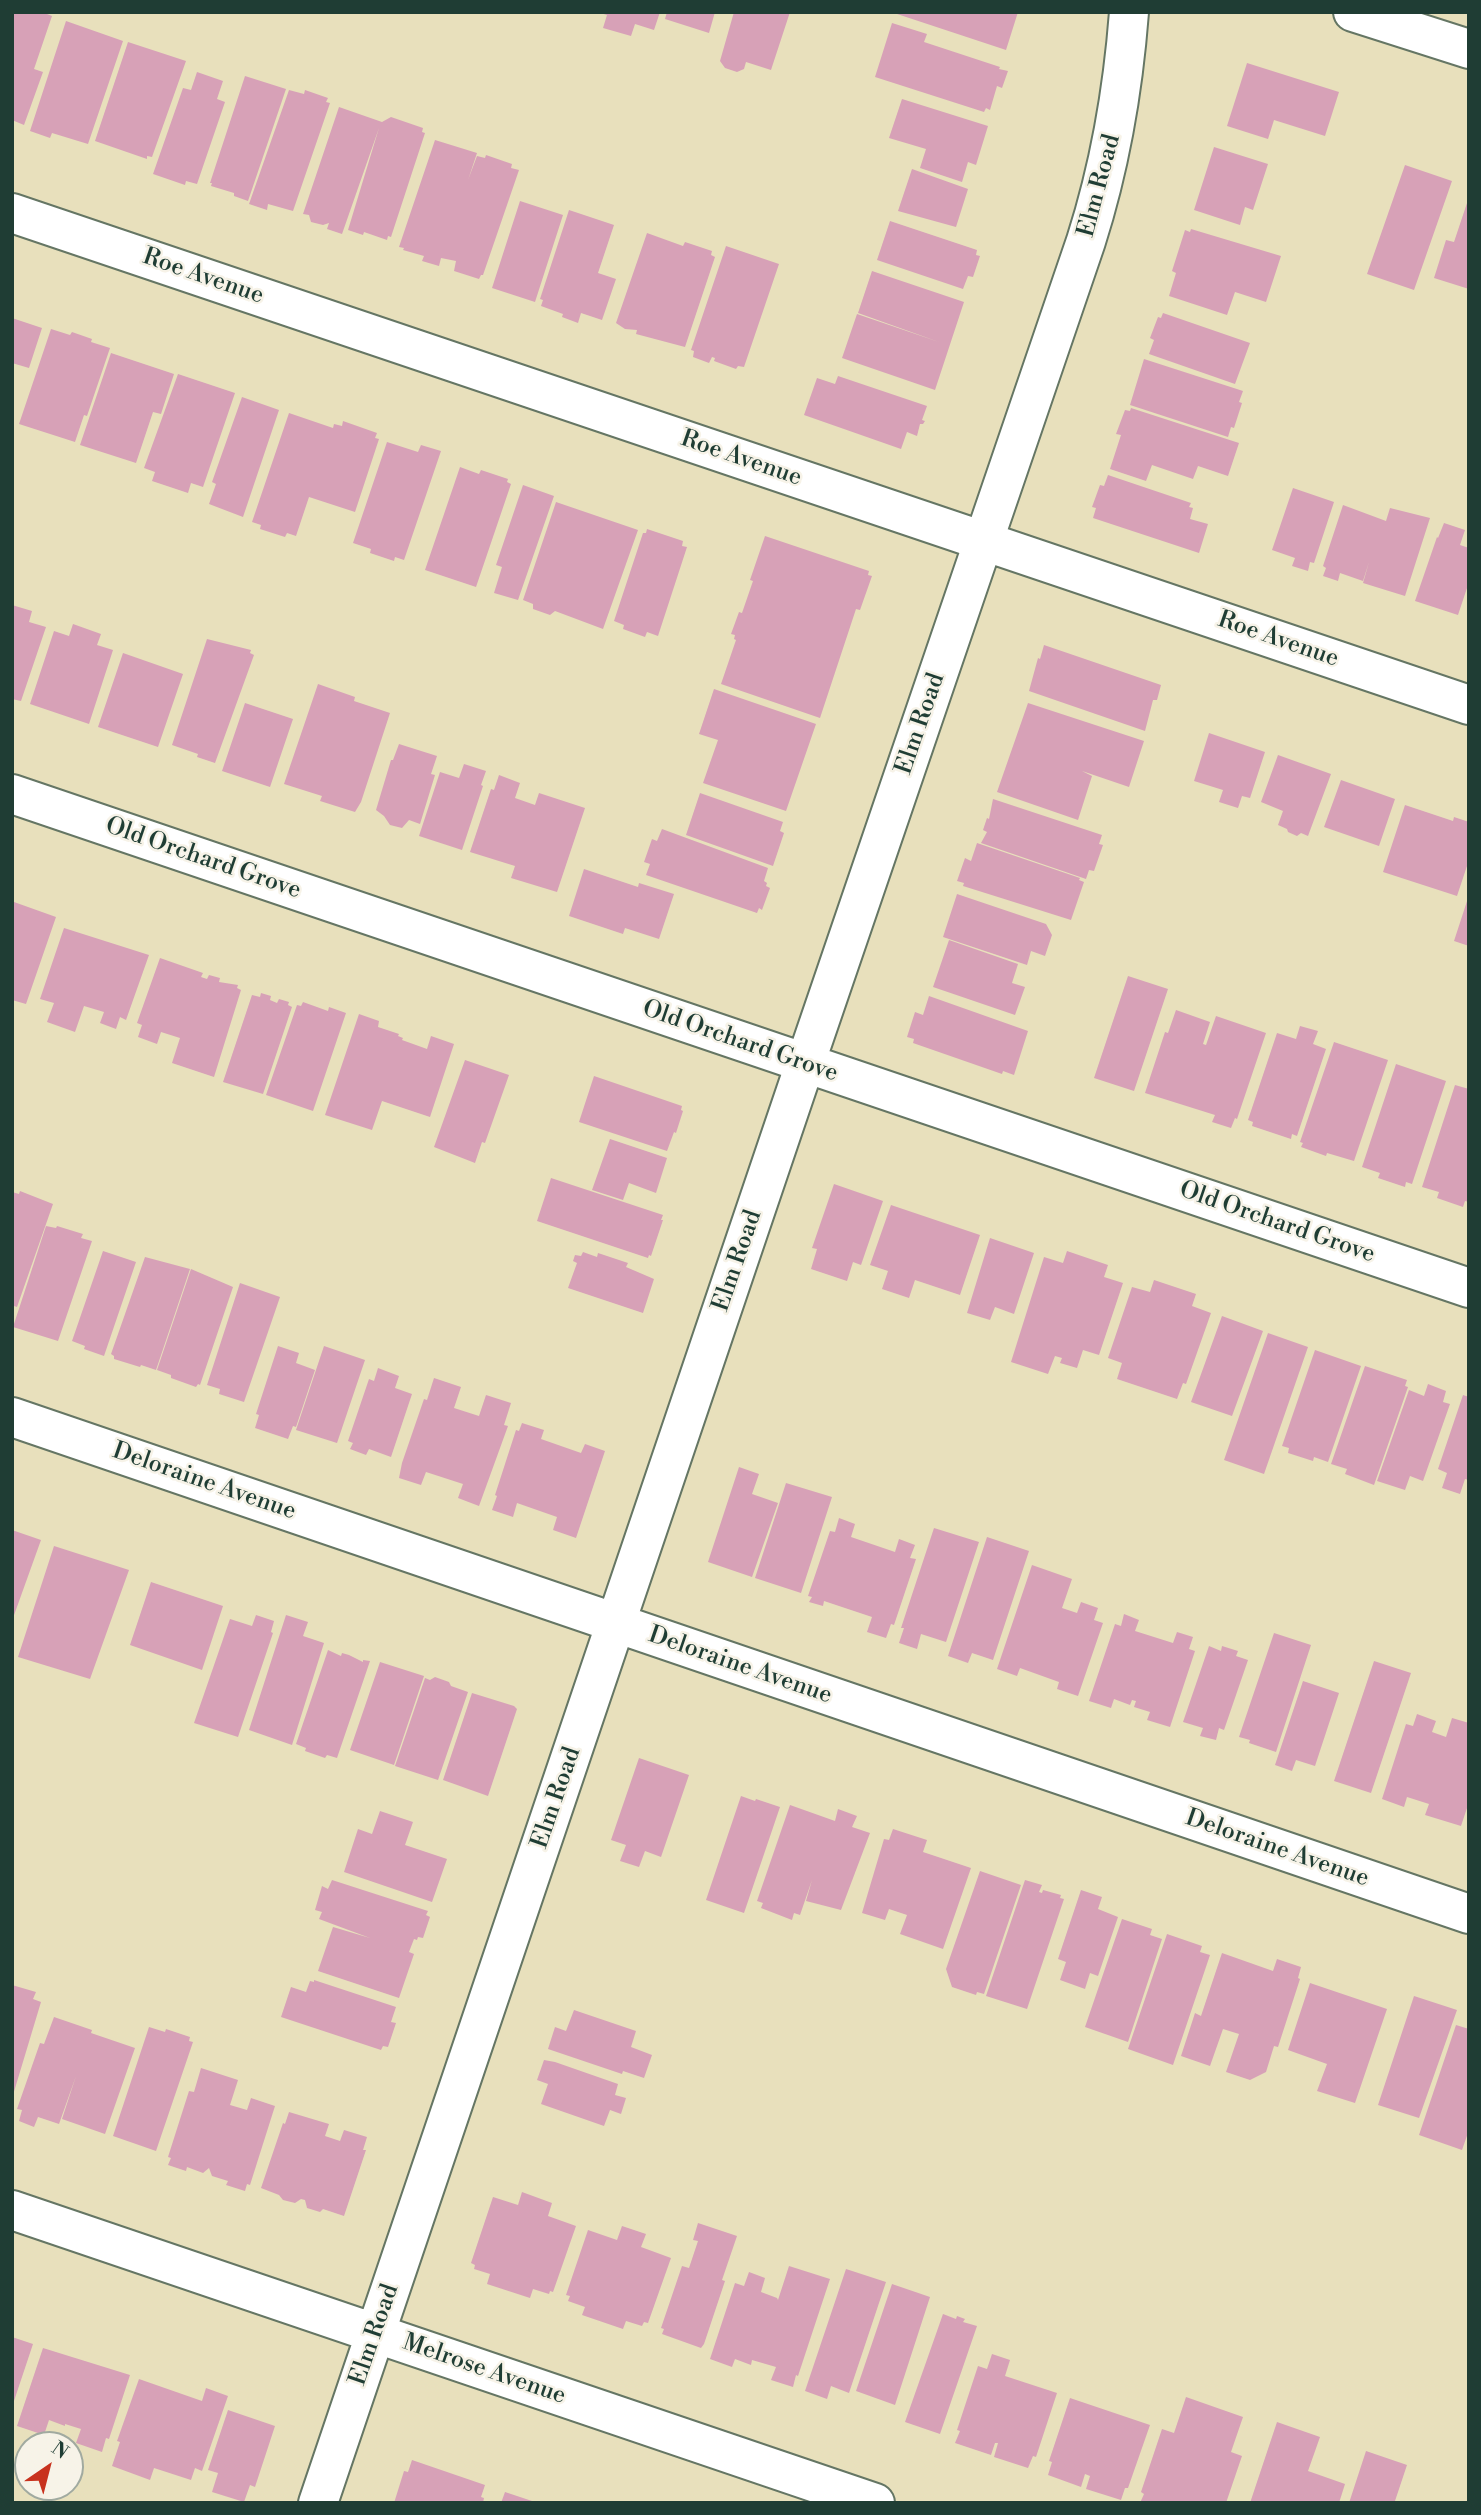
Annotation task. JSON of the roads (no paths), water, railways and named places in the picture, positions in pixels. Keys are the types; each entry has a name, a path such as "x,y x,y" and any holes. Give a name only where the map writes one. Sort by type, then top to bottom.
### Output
{"street":[{"name":"Elm Road","path":"318,2503 1099,200 1119,112 1129,12"},
{"path":"1353,12 1469,49"},
{"name":"Roe Avenue","path":"12,213 1469,705"},
{"name":"Old Orchard Grove","path":"12,794 1469,1288"},
{"name":"Deloraine Avenue","path":"12,1417 1469,1914"},
{"name":"Melrose Avenue","path":"12,2210 875,2503"}]}
